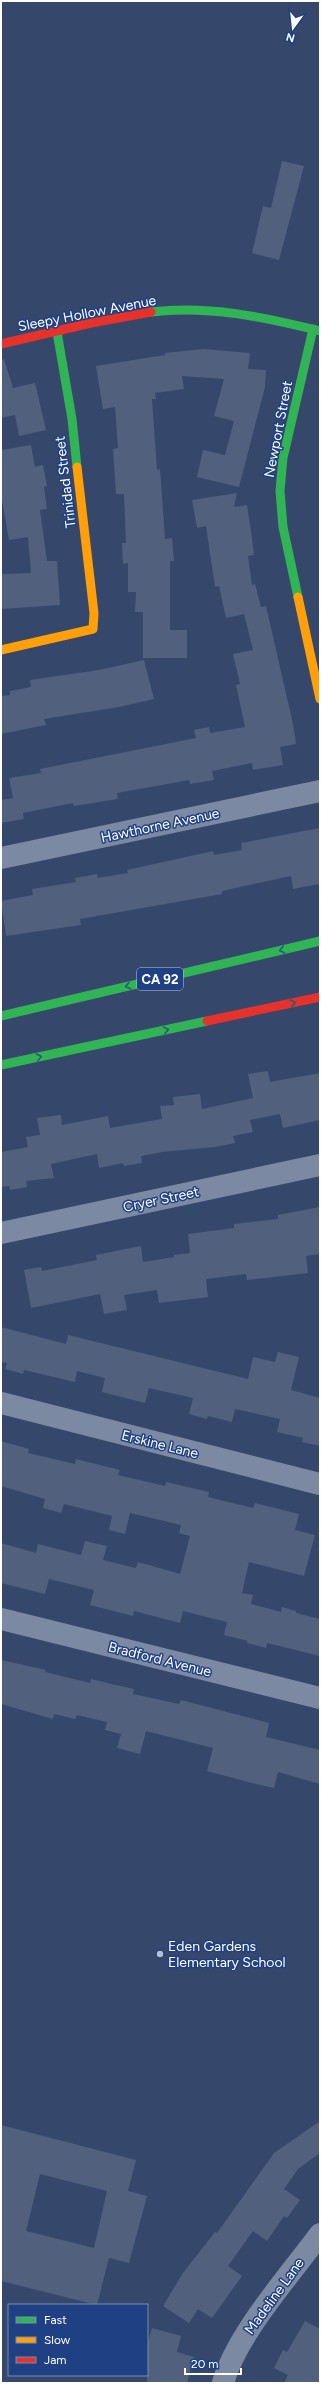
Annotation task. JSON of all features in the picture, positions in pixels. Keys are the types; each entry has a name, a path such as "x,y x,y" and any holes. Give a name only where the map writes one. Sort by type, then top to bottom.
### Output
{"main road":[{"name":"Sleepy Hollow Avenue","path":"1,344 141,314 183,310 224,312 317,330"},
{"name":"Newport Street","path":"317,330 283,458 280,491 283,527 320,699"},
{"name":"Trinidad Street","path":"1,650 93,629 94,613 72,419 57,332"},
{"name":"CA 92","path":"1,1016 320,941"},
{"path":"1,1065 320,997"}],"street":[{"name":"Hawthorne Avenue","path":"1,858 320,791"},
{"name":"Cryer Street","path":"1,1233 320,1165"},
{"name":"Erskine Lane","path":"1,1403 320,1484"},
{"name":"Bradford Avenue","path":"1,1619 320,1698"},
{"name":"Madeline Lane","path":"223,2383 226,2372 242,2339 320,2234"}],"building":[{"path":"282,161 304,166 279,260 252,253 263,206 271,208"},
{"path":"203,349 250,353 248,369 266,370 265,387 239,487 197,477 203,450 225,455 234,421 214,416 224,379 182,376 184,389 155,393 156,399 152,399 157,470 160,469 165,539 172,538 174,561 170,561 170,630 187,630 187,658 143,658 143,612 135,612 136,592 128,592 128,563 123,564 122,543 126,543 124,494 116,494 113,449 118,448 115,407 103,409 96,366 165,355 165,353"},
{"path":"4,359 13,388 35,383 46,430 19,436 15,415 1,418 1,360"},
{"path":"31,445 35,467 43,465 47,486 44,487 47,509 40,510 47,561 57,561 60,605 1,609 1,574 31,573 28,537 9,540 1,494 1,450"},
{"path":"237,493 234,507 247,505 254,555 248,556 252,585 255,584 261,607 266,606 293,724 296,744 280,747 283,765 253,770 252,763 212,771 214,780 190,784 189,780 117,793 118,799 74,806 73,803 23,813 24,819 1,823 1,800 13,798 9,778 41,773 40,769 196,738 194,730 209,727 210,733 245,727 236,685 240,684 233,654 253,650 244,614 226,618 219,586 215,587 206,526 197,528 192,500"},
{"path":"144,660 154,699 119,707 44,719 46,725 1,734 1,696 10,695 10,691 31,687 30,680 99,670"},
{"path":"320,828 320,884 293,889 291,876 222,891 222,894 80,919 81,925 6,936 1,901 33,895 32,889 76,882 75,878 97,874 98,878 128,873 127,870 213,851 214,855 242,850 241,843"},
{"path":"268,1071 270,1082 320,1073 320,1120 283,1128 280,1114 250,1120 253,1132 233,1136 235,1143 215,1147 162,1152 141,1156 142,1163 124,1166 123,1163 99,1168 97,1154 51,1164 54,1178 26,1181 27,1187 10,1190 9,1186 1,1187 1,1152 28,1147 26,1137 40,1135 37,1118 61,1115 62,1125 108,1116 110,1128 162,1119 160,1106 174,1105 173,1097 200,1094 202,1109 253,1098 248,1074"},
{"path":"320,1207 320,1254 306,1256 308,1273 247,1280 246,1274 206,1279 208,1297 159,1303 157,1290 124,1295 127,1310 104,1314 100,1294 31,1308 24,1270 41,1267 42,1271 97,1260 96,1255 141,1246 143,1262 174,1257 174,1255 190,1253 188,1234 234,1228 234,1224 278,1219 278,1215"},
{"path":"1,1327 66,1344 68,1335 248,1379 253,1357 275,1362 278,1352 299,1357 291,1390 320,1398 320,1446 302,1442 303,1438 277,1432 280,1419 235,1409 232,1422 208,1416 207,1419 189,1414 193,1398 149,1388 145,1403 102,1392 105,1378 77,1371 75,1382 24,1370 23,1374 5,1369 7,1363 1,1362"},
{"path":"1,1441 29,1449 28,1453 75,1464 76,1459 120,1470 118,1475 165,1486 166,1482 209,1492 208,1497 253,1508 255,1503 299,1514 295,1530 315,1535 304,1576 249,1562 242,1593 253,1595 251,1604 281,1612 282,1607 296,1611 296,1613 320,1619 320,1656 267,1643 266,1648 247,1643 248,1641 224,1635 227,1622 183,1611 180,1623 134,1611 133,1616 90,1605 94,1590 49,1579 45,1594 1,1583 1,1543 36,1553 38,1544 81,1555 85,1541 107,1546 103,1560 136,1568 138,1562 180,1574 190,1536 179,1533 181,1525 130,1513 125,1534 109,1530 112,1516 64,1504 61,1513 43,1508 45,1499 1,1486"},
{"path":"1,1660 46,1670 45,1672 90,1683 91,1679 134,1689 133,1694 179,1704 181,1700 269,1723 266,1737 320,1750 320,1784 278,1772 274,1788 252,1783 207,1771 213,1748 146,1731 140,1754 117,1748 121,1734 105,1730 107,1722 77,1715 75,1719 54,1714 53,1719 1,1704"},
{"path":"320,2121 320,2153 298,2169 284,2189 300,2200 287,2218 284,2216 267,2241 253,2231 228,2266 242,2276 212,2318 198,2309 189,2323 163,2306 183,2273 215,2232 217,2233 274,2153"},
{"path":"1,2125 136,2160 128,2191 147,2196 129,2263 109,2258 97,2304 1,2281","holes":["40,2174 107,2191 94,2248 26,2231"]},
{"path":"305,2321 320,2329 320,2383 284,2383 288,2375 274,2368 283,2350 287,2352"},
{"path":"152,2328 181,2336 177,2352 194,2357 187,2383 147,2383 148,2342"}],"traffic: fast":[{"path":"151,312 172,310 215,311 257,317 320,331"},
{"path":"298,597 283,527 280,491 283,458 313,329"},
{"path":"57,332 72,419 77,467"},
{"path":"1,1016 320,941"},
{"path":"1,1065 207,1021"}],"traffic: slow":[{"path":"1,650 93,629 94,613 77,467"},
{"path":"298,597 320,699"}],"traffic: jam":[{"path":"1,344 91,323 151,312"},
{"path":"207,1021 320,997"}],"place":[{"name":"Eden Gardens Elementary School","path":"160,1954"}]}
